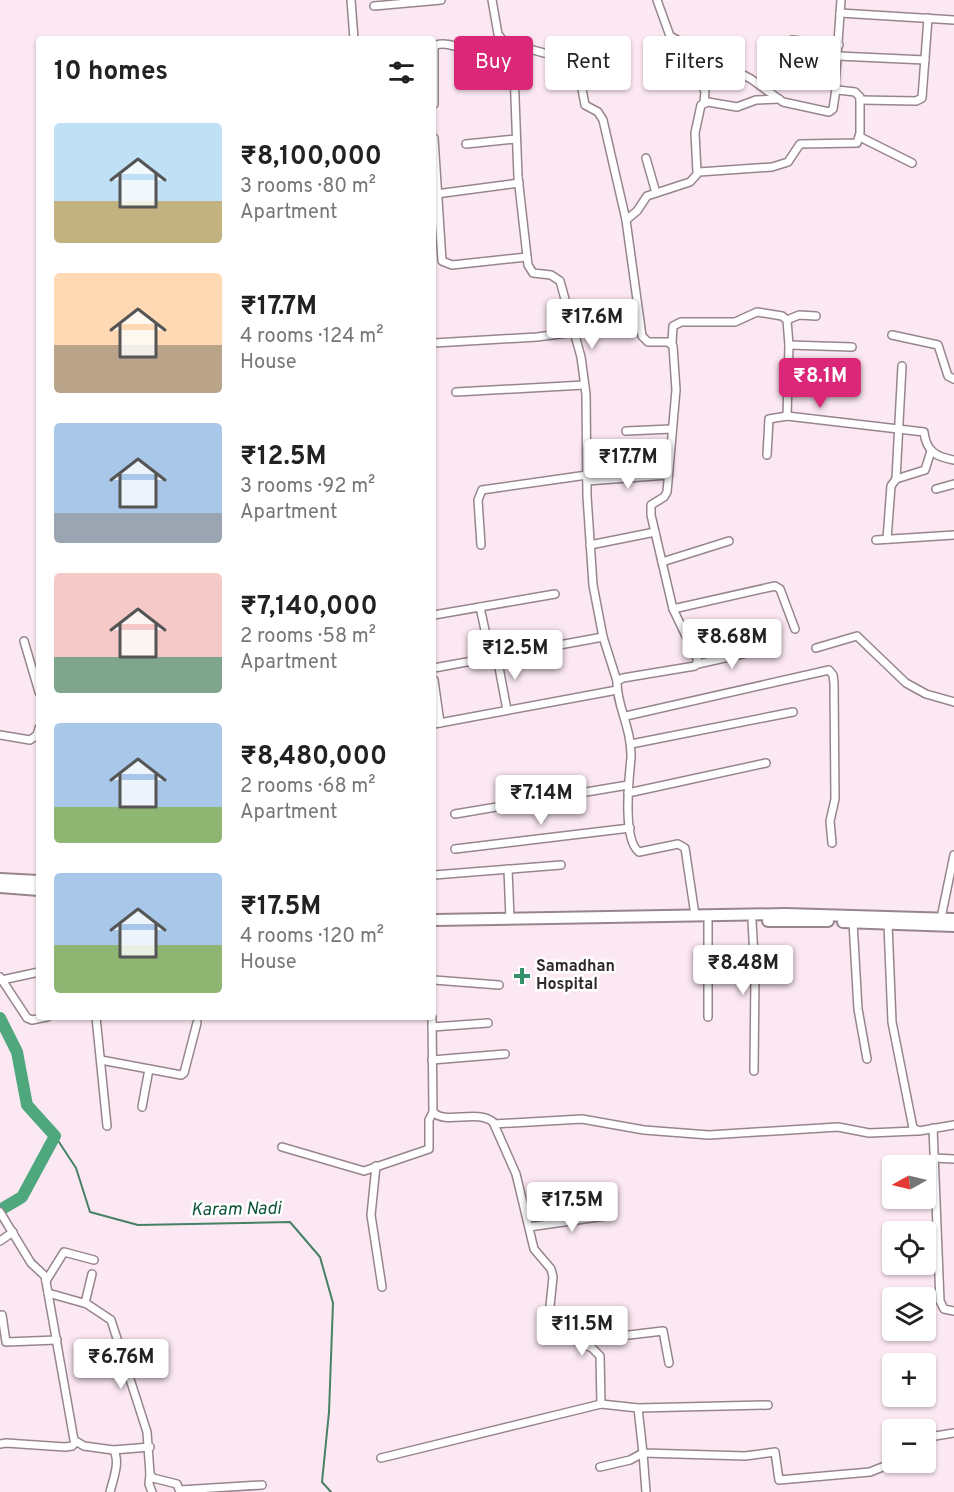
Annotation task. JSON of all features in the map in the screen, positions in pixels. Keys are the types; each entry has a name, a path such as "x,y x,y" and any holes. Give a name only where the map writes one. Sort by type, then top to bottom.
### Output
{"main road":[{"path":"0,879 36,881"},
{"path":"0,887 36,890"},
{"path":"436,920 695,915 954,919"},
{"path":"436,926 831,918 853,922 954,926"}],"street":[{"path":"351,0 354,36"},
{"path":"374,6 441,0"},
{"path":"492,0 499,36"},
{"path":"657,0 670,36 716,58 779,99 793,106 829,112 832,109 836,90"},
{"path":"839,36 841,0"},
{"path":"840,13 954,20"},
{"path":"860,100 920,100 923,95 928,18"},
{"path":"436,45 444,43 454,45"},
{"path":"533,50 577,62 585,105 598,112 603,120 626,220 642,336 650,343 672,343"},
{"path":"840,56 926,60"},
{"path":"514,90 519,183 527,256 533,273 557,277 560,280 575,332 584,385 593,585 603,637 617,681 617,690 626,716 631,744 628,789 630,828 634,847 639,852 678,844 685,848 695,915"},
{"path":"695,176 695,133 697,117 704,103 704,90"},
{"path":"626,220 647,196 695,176 772,167 788,162 800,144 857,143 860,137 860,100 855,92 840,90"},
{"path":"704,103 737,107 756,100 779,99"},
{"path":"860,137 912,163"},
{"path":"466,144 516,139"},
{"path":"646,158 656,193"},
{"path":"519,183 436,194 440,256 446,264 527,256"},
{"path":"698,664 696,653 673,609 651,505 664,497 667,492 676,390 673,326 681,322 735,322 749,314 764,311 782,316 787,320 789,345 787,416"},
{"path":"787,320 799,315 816,316"},
{"path":"436,343 537,337 575,332"},
{"path":"892,335 938,345 948,376 954,379"},
{"path":"789,345 852,347"},
{"path":"887,539 891,486 896,479 902,366"},
{"path":"456,393 584,385"},
{"path":"767,455 769,419 787,416 924,432 925,444 931,451 943,459 954,460"},
{"path":"627,431 672,429"},
{"path":"896,479 925,470 931,451"},
{"path":"481,545 478,500 482,490 587,478 668,475"},
{"path":"936,489 954,484"},
{"path":"590,545 655,532"},
{"path":"876,540 954,535"},
{"path":"662,562 729,542"},
{"path":"673,609 775,586 780,589 795,629"},
{"path":"436,615 555,594"},
{"path":"480,607 507,710"},
{"path":"816,648 857,636 906,683 926,694 954,702"},
{"path":"436,668 603,637"},
{"path":"24,640 36,682"},
{"path":"617,681 623,678 683,669 760,650"},
{"path":"626,716 829,670 833,675 834,683 833,780 835,799 830,821 832,843"},
{"path":"437,724 617,690"},
{"path":"631,744 793,712"},
{"path":"0,735 30,740 36,736"},
{"path":"455,814 628,789 766,763"},
{"path":"455,849 630,828"},
{"path":"941,918 954,855"},
{"path":"436,875 561,865"},
{"path":"508,869 510,919"},
{"path":"708,921 708,1017"},
{"path":"752,921 755,974 754,1071"},
{"path":"853,922 858,1009 867,1059"},
{"path":"888,924 888,967 895,1042 912,1124 916,1131"},
{"path":"36,973 1,979 27,1018 36,1019"},
{"path":"436,980 499,985"},
{"path":"96,1020 107,1126"},
{"path":"101,1060 182,1074 195,1020"},
{"path":"282,1147 361,1170 429,1149 429,1120 433,1112 432,1020"},
{"path":"432,1027 488,1023"},
{"path":"432,1060 505,1054"},
{"path":"142,1107 149,1069"},
{"path":"433,1112 441,1117 485,1117 494,1125 516,1174 535,1251 549,1265 552,1273 550,1306 553,1317 575,1341 592,1348 600,1356 601,1404"},
{"path":"494,1125 582,1119 644,1130 717,1135 838,1127 869,1133 916,1131 954,1125"},
{"path":"933,1128 934,1155"},
{"path":"936,1158 954,1159"},
{"path":"376,1166 370,1215 382,1287"},
{"path":"936,1207 940,1304 944,1309 954,1311"},
{"path":"0,1212 31,1263 44,1274 76,1442"},
{"path":"529,1227 612,1215"},
{"path":"0,1241 13,1232"},
{"path":"46,1281 64,1252 94,1260"},
{"path":"85,1303 92,1274"},
{"path":"48,1293 85,1303 107,1316 112,1323 150,1447 149,1484 152,1492"},
{"path":"2,1315 7,1342 57,1340"},
{"path":"575,1341 663,1331 669,1363"},
{"path":"381,1458 601,1404 638,1408 768,1405"},
{"path":"638,1408 646,1492"},
{"path":"936,1436 954,1433"},
{"path":"76,1442 84,1446 113,1450 150,1447"},
{"path":"0,1444 65,1447 72,1446 76,1442"},
{"path":"110,1492 117,1459 113,1450"},
{"path":"600,1467 630,1460 643,1453 746,1456 774,1452 779,1479 870,1472 882,1467"},
{"path":"150,1474 153,1478 177,1484 180,1491 262,1485"}],"waterway":[{"path":"0,1018 17,1052 27,1105 55,1136 22,1197 0,1210"},
{"name":"Karam Nadi","path":"55,1136 76,1168 90,1212 138,1225 290,1222 320,1257 333,1303 329,1412 322,1482 331,1492"}],"place":[{"name":"Samadhan Hospital","path":"522,976"}]}
